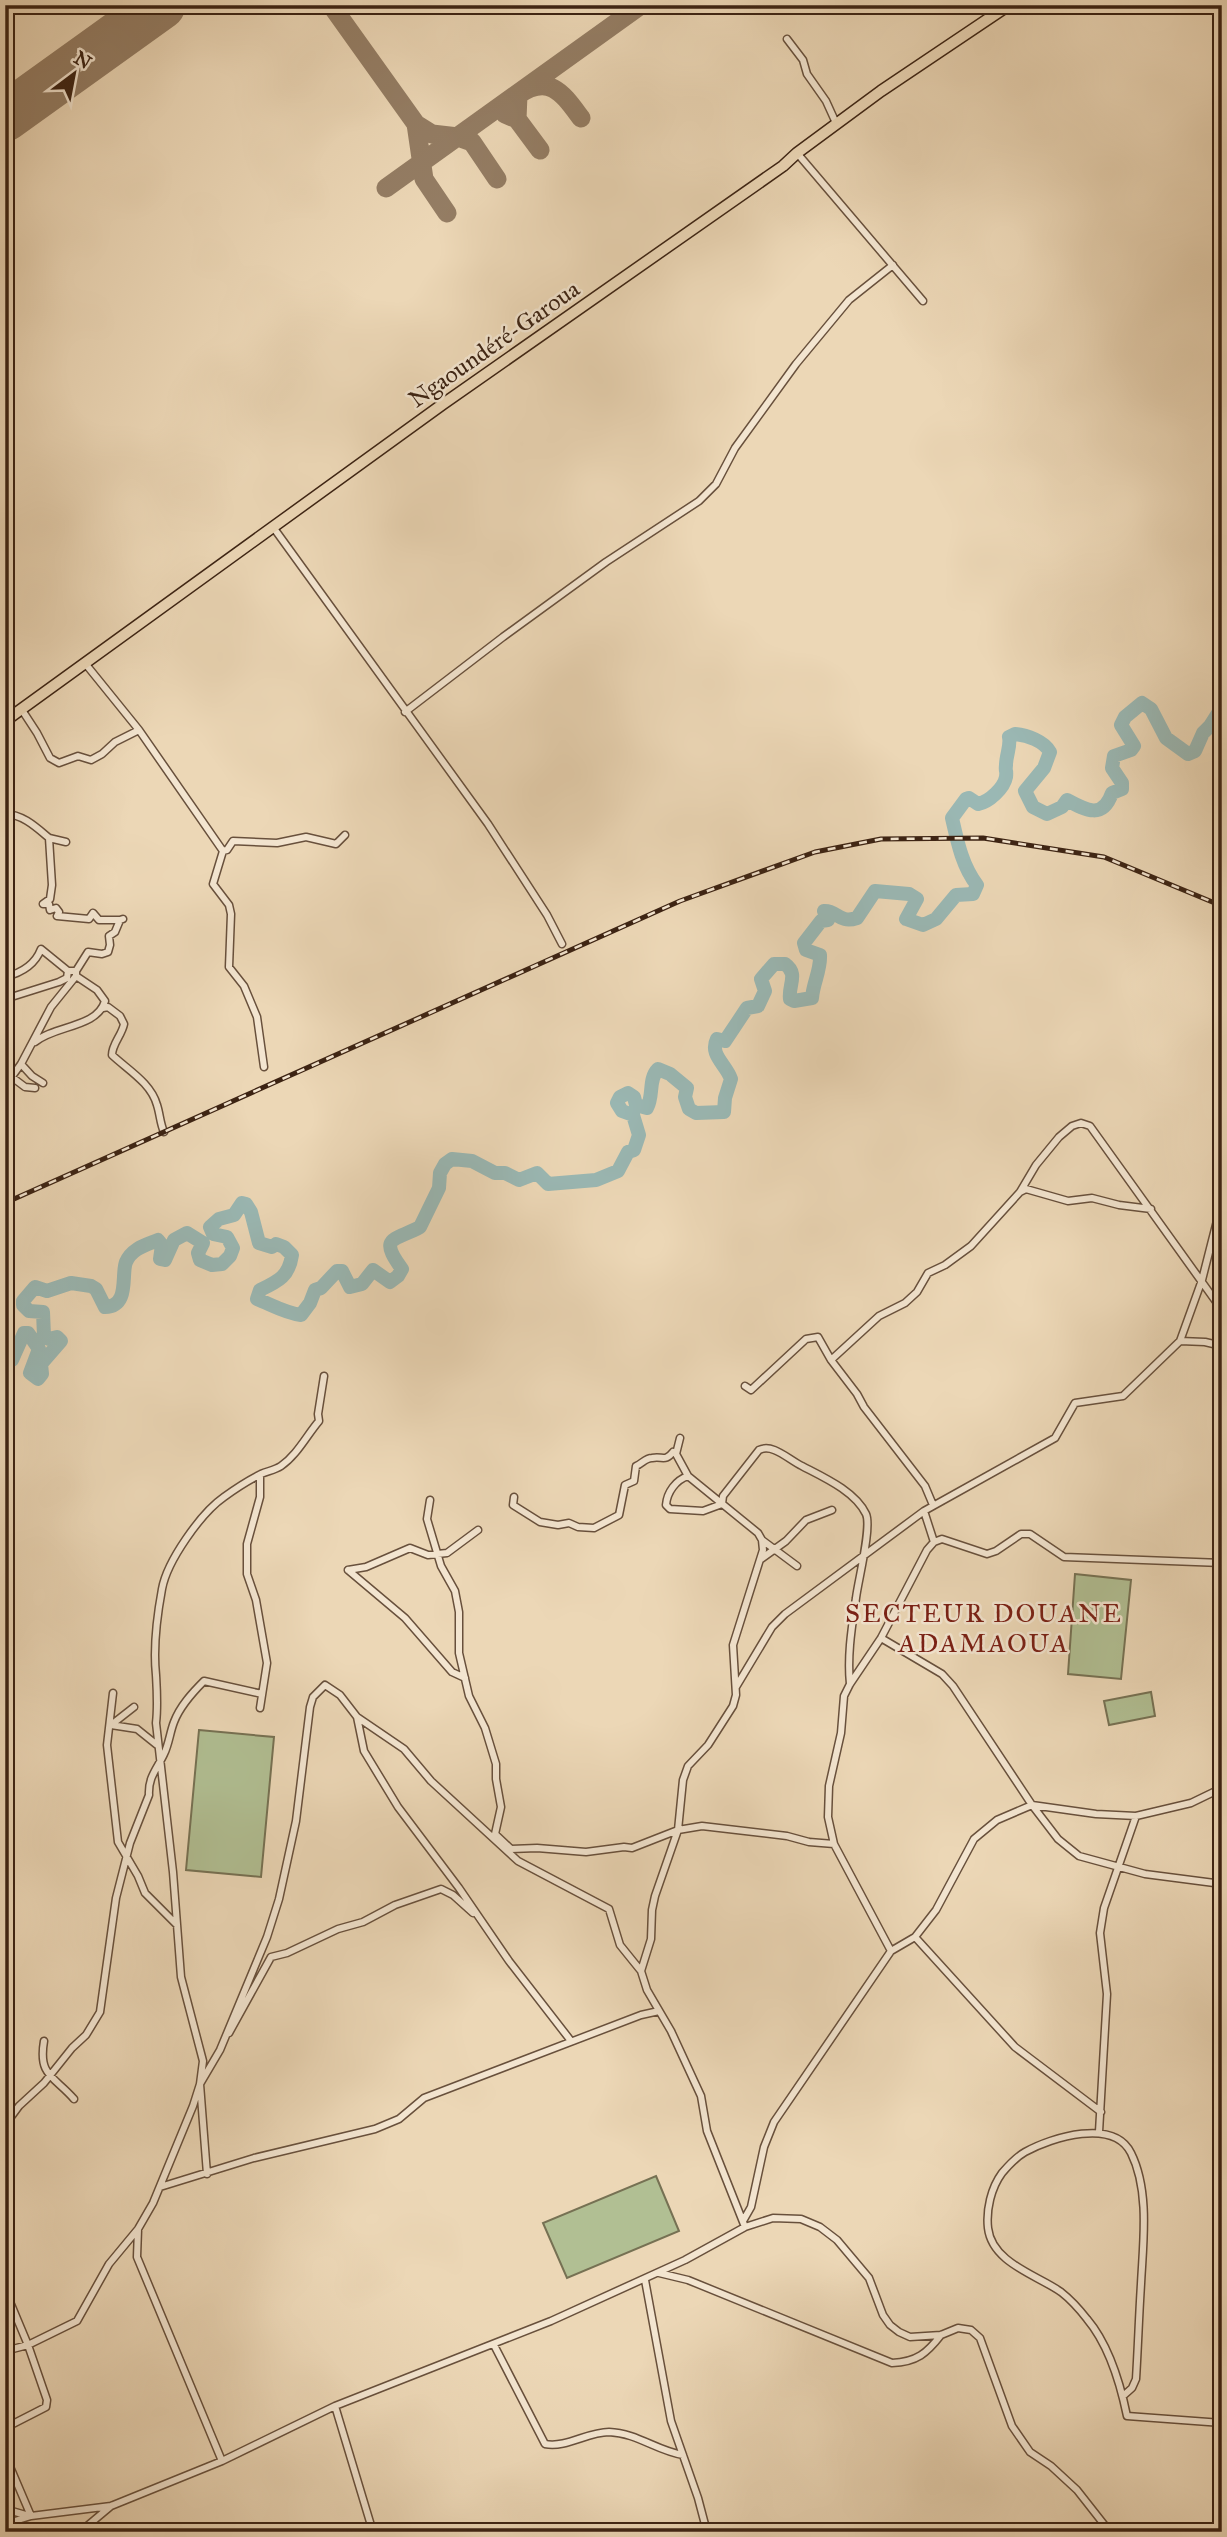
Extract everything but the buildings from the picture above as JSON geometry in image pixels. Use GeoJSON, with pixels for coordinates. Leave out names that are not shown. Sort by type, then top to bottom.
{"type":"FeatureCollection","features":[{"type":"Feature","properties":{"kind":"highway","name":"Ngaoundéré-Garoua"},"geometry":{"type":"LineString","coordinates":[[5,721],[273,527],[783,166],[836,123],[1009,5]]}},
{"type":"Feature","properties":{"kind":"street"},"geometry":{"type":"LineString","coordinates":[[787,39],[803,60],[807,74],[826,101],[836,123]]}},
{"type":"Feature","properties":{"kind":"street"},"geometry":{"type":"LineString","coordinates":[[797,153],[923,301]]}},
{"type":"Feature","properties":{"kind":"street"},"geometry":{"type":"LineString","coordinates":[[405,712],[606,562],[699,500],[716,484],[735,448],[849,300],[893,265]]}},
{"type":"Feature","properties":{"kind":"street"},"geometry":{"type":"LineString","coordinates":[[273,527],[488,824],[547,915],[562,944]]}},
{"type":"Feature","properties":{"kind":"street"},"geometry":{"type":"LineString","coordinates":[[84,662],[139,730],[223,851]]}},
{"type":"Feature","properties":{"kind":"street"},"geometry":{"type":"LineString","coordinates":[[22,710],[50,758],[59,763],[78,756],[91,760],[139,730]]}},
{"type":"Feature","properties":{"kind":"street"},"geometry":{"type":"LineString","coordinates":[[5,814],[13,814],[30,823],[48,838],[65,842]]}},
{"type":"Feature","properties":{"kind":"street"},"geometry":{"type":"LineString","coordinates":[[264,1067],[257,1017],[244,986],[229,967],[229,905],[213,884],[223,851],[227,850],[233,841],[277,843],[306,837],[336,844],[345,835]]}},
{"type":"Feature","properties":{"kind":"street"},"geometry":{"type":"LineString","coordinates":[[5,1086],[8,1074],[21,1063],[51,1007],[88,952],[102,954],[108,951],[108,936],[116,932],[121,919],[99,920],[93,913],[89,919],[57,916],[59,912],[56,908],[50,910],[50,904],[43,904],[50,900],[52,885],[48,838]]}},
{"type":"Feature","properties":{"kind":"street"},"geometry":{"type":"LineString","coordinates":[[5,977],[14,975],[33,963],[41,949],[68,971],[76,973],[105,1001],[97,1015],[85,1022],[73,1023],[48,1032],[33,1043]]}},
{"type":"Feature","properties":{"kind":"street"},"geometry":{"type":"LineString","coordinates":[[5,999],[59,982],[67,978],[68,971]]}},
{"type":"Feature","properties":{"kind":"street"},"geometry":{"type":"LineString","coordinates":[[103,1008],[114,1010],[124,1024],[123,1032],[112,1049],[113,1055],[145,1084],[151,1093],[158,1106],[158,1117],[164,1132]]}},
{"type":"Feature","properties":{"kind":"street"},"geometry":{"type":"LineString","coordinates":[[21,1063],[32,1076],[43,1083]]}},
{"type":"Feature","properties":{"kind":"street"},"geometry":{"type":"LineString","coordinates":[[8,1074],[25,1087],[36,1088]]}},
{"type":"Feature","properties":{"kind":"street"},"geometry":{"type":"LineString","coordinates":[[831,1360],[878,1316],[905,1303],[917,1292],[928,1273],[971,1246],[1020,1192],[1036,1165],[1059,1138],[1072,1126],[1081,1123],[1090,1126],[1222,1310]]}},
{"type":"Feature","properties":{"kind":"street"},"geometry":{"type":"LineString","coordinates":[[1020,1192],[1026,1189],[1068,1200],[1092,1198],[1151,1209]]}},
{"type":"Feature","properties":{"kind":"street"},"geometry":{"type":"LineString","coordinates":[[736,1687],[772,1627],[785,1614],[933,1505],[1055,1438],[1075,1403],[1123,1396],[1180,1341],[1202,1280],[1222,1201]]}},
{"type":"Feature","properties":{"kind":"street"},"geometry":{"type":"LineString","coordinates":[[745,1386],[751,1390],[806,1339],[818,1337],[831,1360],[858,1394],[864,1407],[925,1486],[933,1505]]}},
{"type":"Feature","properties":{"kind":"street"},"geometry":{"type":"LineString","coordinates":[[1180,1341],[1222,1346]]}},
{"type":"Feature","properties":{"kind":"street"},"geometry":{"type":"LineString","coordinates":[[207,2174],[200,2084],[202,2061],[185,1997],[158,1747],[156,1637],[165,1576],[176,1555],[221,1499],[260,1475],[283,1465],[319,1421],[324,1376]]}},
{"type":"Feature","properties":{"kind":"street"},"geometry":{"type":"LineString","coordinates":[[680,1438],[676,1454],[688,1476],[746,1522],[774,1550],[797,1566]]}},
{"type":"Feature","properties":{"kind":"street"},"geometry":{"type":"LineString","coordinates":[[722,1504],[723,1496],[759,1450],[772,1448],[834,1485],[860,1506],[867,1516],[849,1656],[850,1684]]}},
{"type":"Feature","properties":{"kind":"street"},"geometry":{"type":"LineString","coordinates":[[514,1497],[513,1505],[540,1522],[558,1525],[569,1523],[578,1527],[594,1528],[619,1516],[625,1485],[634,1481],[636,1466],[647,1459],[668,1459],[673,1452],[676,1454]]}},
{"type":"Feature","properties":{"kind":"street"},"geometry":{"type":"LineString","coordinates":[[260,1475],[260,1497],[247,1544],[247,1574],[262,1627],[267,1663],[260,1708]]}},
{"type":"Feature","properties":{"kind":"street"},"geometry":{"type":"LineString","coordinates":[[688,1476],[678,1480],[667,1499],[666,1505],[670,1509],[702,1511],[722,1504]]}},
{"type":"Feature","properties":{"kind":"street"},"geometry":{"type":"LineString","coordinates":[[430,1500],[427,1520],[441,1566],[456,1591],[460,1653],[465,1678],[496,1764],[501,1807],[495,1834],[511,1849],[537,1847],[586,1852],[632,1848],[678,1830],[702,1826],[834,1844]]}},
{"type":"Feature","properties":{"kind":"street"},"geometry":{"type":"LineString","coordinates":[[761,1559],[786,1541],[806,1520],[832,1510]]}},
{"type":"Feature","properties":{"kind":"street"},"geometry":{"type":"LineString","coordinates":[[924,1511],[934,1542]]}},
{"type":"Feature","properties":{"kind":"street"},"geometry":{"type":"LineString","coordinates":[[465,1678],[452,1672],[405,1618],[348,1570],[366,1567],[410,1548],[428,1555],[453,1550],[478,1530]]}},
{"type":"Feature","properties":{"kind":"street"},"geometry":{"type":"LineString","coordinates":[[891,1951],[834,1844],[828,1817],[828,1786],[841,1733],[845,1696],[850,1684],[881,1638],[927,1550],[934,1542],[942,1539],[987,1554],[1021,1534],[1030,1534],[1065,1557],[1222,1563]]}},
{"type":"Feature","properties":{"kind":"street"},"geometry":{"type":"LineString","coordinates":[[641,1971],[651,1939],[655,1896],[678,1830],[679,1799],[688,1766],[708,1745],[733,1706],[736,1687],[733,1645],[761,1559],[762,1540]]}},
{"type":"Feature","properties":{"kind":"street"},"geometry":{"type":"LineString","coordinates":[[881,1638],[942,1674],[953,1686],[1032,1805],[1058,1839],[1079,1856],[1144,1874],[1222,1884]]}},
{"type":"Feature","properties":{"kind":"street"},"geometry":{"type":"LineString","coordinates":[[5,2125],[19,2106],[86,2035],[100,2012],[104,1970],[110,1949],[112,1916],[126,1855],[149,1795],[148,1786],[152,1773],[165,1753],[174,1721],[185,1701],[204,1681],[262,1694]]}},
{"type":"Feature","properties":{"kind":"street"},"geometry":{"type":"LineString","coordinates":[[220,2050],[267,1937],[279,1899],[296,1821],[313,1697],[325,1685],[333,1688],[357,1717],[404,1749],[430,1781],[518,1861],[609,1909],[620,1945],[641,1971],[647,1990],[671,2031],[701,2096],[707,2131],[744,2224]]}},
{"type":"Feature","properties":{"kind":"street"},"geometry":{"type":"LineString","coordinates":[[113,1693],[107,1745],[118,1842],[145,1893],[177,1925]]}},
{"type":"Feature","properties":{"kind":"street"},"geometry":{"type":"LineString","coordinates":[[111,1725],[134,1707]]}},
{"type":"Feature","properties":{"kind":"street"},"geometry":{"type":"LineString","coordinates":[[357,1717],[364,1751],[398,1807],[483,1921],[509,1961],[571,2041]]}},
{"type":"Feature","properties":{"kind":"street"},"geometry":{"type":"LineString","coordinates":[[111,1725],[137,1730],[158,1747]]}},
{"type":"Feature","properties":{"kind":"street"},"geometry":{"type":"LineString","coordinates":[[744,2224],[751,2207],[764,2147],[774,2122],[891,1951],[915,1937],[936,1910],[974,1839],[997,1820],[1032,1805],[1097,1814],[1136,1816],[1191,1803],[1222,1788]]}},
{"type":"Feature","properties":{"kind":"street"},"geometry":{"type":"LineString","coordinates":[[1099,2132],[1107,1994],[1100,1933],[1104,1908],[1136,1816]]}},
{"type":"Feature","properties":{"kind":"street"},"geometry":{"type":"LineString","coordinates":[[5,2351],[28,2345],[77,2321],[109,2264],[138,2229],[160,2188],[200,2084],[271,1957],[287,1953],[338,1929],[363,1922],[395,1905],[442,1889],[483,1921]]}},
{"type":"Feature","properties":{"kind":"street"},"geometry":{"type":"LineString","coordinates":[[915,1937],[1015,2047],[1101,2112]]}},
{"type":"Feature","properties":{"kind":"street"},"geometry":{"type":"LineString","coordinates":[[160,2188],[254,2158],[375,2129],[399,2119],[424,2098],[641,2015],[659,2011]]}},
{"type":"Feature","properties":{"kind":"street"},"geometry":{"type":"LineString","coordinates":[[44,2041],[41,2062],[46,2072],[74,2099]]}},
{"type":"Feature","properties":{"kind":"street"},"geometry":{"type":"LineString","coordinates":[[1123,2396],[1132,2388],[1136,2379],[1144,2218],[1137,2172],[1130,2151],[1117,2138],[1099,2132],[1057,2138],[1023,2153],[1001,2174],[989,2201],[988,2231],[1001,2256],[1063,2293],[1087,2319],[1104,2343],[1123,2396],[1127,2416],[1222,2423]]}},
{"type":"Feature","properties":{"kind":"street"},"geometry":{"type":"LineString","coordinates":[[5,2524],[31,2516],[111,2506],[222,2461],[335,2406],[494,2345],[645,2280],[744,2224],[773,2218],[801,2219],[820,2227],[837,2240],[869,2277],[883,2315],[890,2325],[910,2337],[941,2335],[958,2328],[971,2330],[980,2338],[1012,2426],[1030,2452],[1051,2466],[1077,2490],[1110,2532]]}},
{"type":"Feature","properties":{"kind":"street"},"geometry":{"type":"LineString","coordinates":[[138,2229],[137,2258],[222,2461]]}},
{"type":"Feature","properties":{"kind":"street"},"geometry":{"type":"LineString","coordinates":[[659,2273],[688,2280],[892,2363],[906,2363],[924,2356],[941,2335]]}},
{"type":"Feature","properties":{"kind":"street"},"geometry":{"type":"LineString","coordinates":[[645,2280],[671,2421],[707,2532]]}},
{"type":"Feature","properties":{"kind":"street"},"geometry":{"type":"LineString","coordinates":[[5,2290],[47,2400],[46,2407],[5,2428]]}},
{"type":"Feature","properties":{"kind":"street"},"geometry":{"type":"LineString","coordinates":[[494,2345],[545,2444],[557,2446],[595,2433],[610,2432],[635,2437],[670,2453],[683,2455]]}},
{"type":"Feature","properties":{"kind":"street"},"geometry":{"type":"LineString","coordinates":[[335,2406],[373,2532]]}},
{"type":"Feature","properties":{"kind":"street"},"geometry":{"type":"LineString","coordinates":[[5,2455],[31,2516]]}},
{"type":"Feature","properties":{"kind":"street"},"geometry":{"type":"LineString","coordinates":[[80,2532],[111,2506]]}},
{"type":"Feature","properties":{"kind":"street"},"geometry":{"type":"LineString","coordinates":[[5,2509],[31,2516]]}},
{"type":"Feature","properties":{"kind":"green space"},"geometry":{"type":"Polygon","coordinates":[[[1075,1574],[1131,1580],[1121,1679],[1068,1674],[1075,1574]]]}},
{"type":"Feature","properties":{"kind":"green space"},"geometry":{"type":"Polygon","coordinates":[[[1151,1692],[1155,1716],[1109,1725],[1104,1701],[1151,1692]]]}},
{"type":"Feature","properties":{"kind":"green space"},"geometry":{"type":"Polygon","coordinates":[[[199,1730],[274,1737],[261,1877],[186,1870],[199,1730]]]}},
{"type":"Feature","properties":{"kind":"green space"},"geometry":{"type":"Polygon","coordinates":[[[656,2176],[679,2231],[567,2278],[543,2223],[656,2176]]]}},
{"type":"Feature","properties":{"kind":"waterway"},"geometry":{"type":"LineString","coordinates":[[5,1360],[12,1360],[24,1333],[28,1333],[39,1349],[30,1373],[38,1379],[42,1374],[41,1364],[61,1341],[57,1337],[49,1339],[44,1336],[43,1312],[29,1311],[23,1305],[23,1301],[35,1287],[47,1291],[71,1283],[91,1286],[96,1289],[105,1307],[113,1306],[121,1296],[126,1262],[132,1253],[158,1240],[162,1245],[160,1259],[165,1260],[174,1240],[187,1233],[203,1243],[198,1253],[200,1260],[212,1265],[222,1264],[233,1248],[227,1237],[213,1234],[210,1227],[219,1219],[234,1215],[242,1203],[246,1204],[251,1212],[259,1243],[272,1247],[276,1244],[292,1255],[286,1273],[278,1281],[260,1290],[257,1299],[301,1315],[315,1290],[321,1288],[337,1271],[342,1271],[350,1287],[362,1284],[373,1270],[390,1282],[398,1276],[402,1269],[390,1245],[392,1241],[420,1227],[439,1188],[440,1173],[452,1159],[472,1161],[495,1173],[505,1173],[519,1180],[537,1173],[548,1184],[596,1180],[618,1171],[628,1152],[634,1150],[639,1135],[633,1115],[622,1111],[617,1103],[620,1097],[628,1093],[634,1097],[636,1105],[647,1108],[653,1077],[658,1069],[670,1074],[687,1088],[685,1097],[689,1109],[696,1113],[724,1112],[731,1079],[715,1050],[717,1039],[725,1041],[747,1008],[758,1006],[765,991],[761,979],[774,964],[785,964],[791,972],[790,999],[794,1001],[812,998],[820,955],[806,950],[804,943],[821,921],[828,920],[824,911],[846,919],[857,918],[875,891],[909,894],[917,899],[906,919],[923,925],[936,919],[956,895],[973,894],[977,885],[964,861],[952,818],[966,799],[982,803],[1002,786],[1006,777],[1009,737],[1015,734],[1030,737],[1050,752],[1044,768],[1025,791],[1033,807],[1047,814],[1062,807],[1067,800],[1081,807],[1099,810],[1104,807],[1112,793],[1122,789],[1122,783],[1112,768],[1114,756],[1131,750],[1134,746],[1121,725],[1125,717],[1142,703],[1151,709],[1166,738],[1188,754],[1195,751],[1203,733],[1222,707]]}},
{"type":"Feature","properties":{"kind":"taxiway"},"geometry":{"type":"LineString","coordinates":[[331,5],[416,124],[424,179],[447,213]]}},
{"type":"Feature","properties":{"kind":"taxiway"},"geometry":{"type":"LineString","coordinates":[[386,188],[641,5]]}},
{"type":"Feature","properties":{"kind":"taxiway"},"geometry":{"type":"LineString","coordinates":[[517,119],[518,95],[539,86],[547,86],[562,94],[581,118]]}},
{"type":"Feature","properties":{"kind":"taxiway"},"geometry":{"type":"LineString","coordinates":[[505,114],[517,119],[540,150]]}},
{"type":"Feature","properties":{"kind":"taxiway"},"geometry":{"type":"LineString","coordinates":[[416,124],[432,134],[458,137],[472,142],[497,179]]}},
{"type":"Feature","properties":{"kind":"runway"},"geometry":{"type":"LineString","coordinates":[[5,117],[161,5]]}},
{"type":"Feature","properties":{"kind":"railway"},"geometry":{"type":"LineString","coordinates":[[5,1203],[680,901],[815,852],[881,839],[983,838],[1104,857],[1222,906]]}},
{"type":"Feature","properties":{"kind":"district","name":"SECTEUR DOUANE ADAMAOUA"},"geometry":{"type":"Point","coordinates":[984,1628]}}]}
